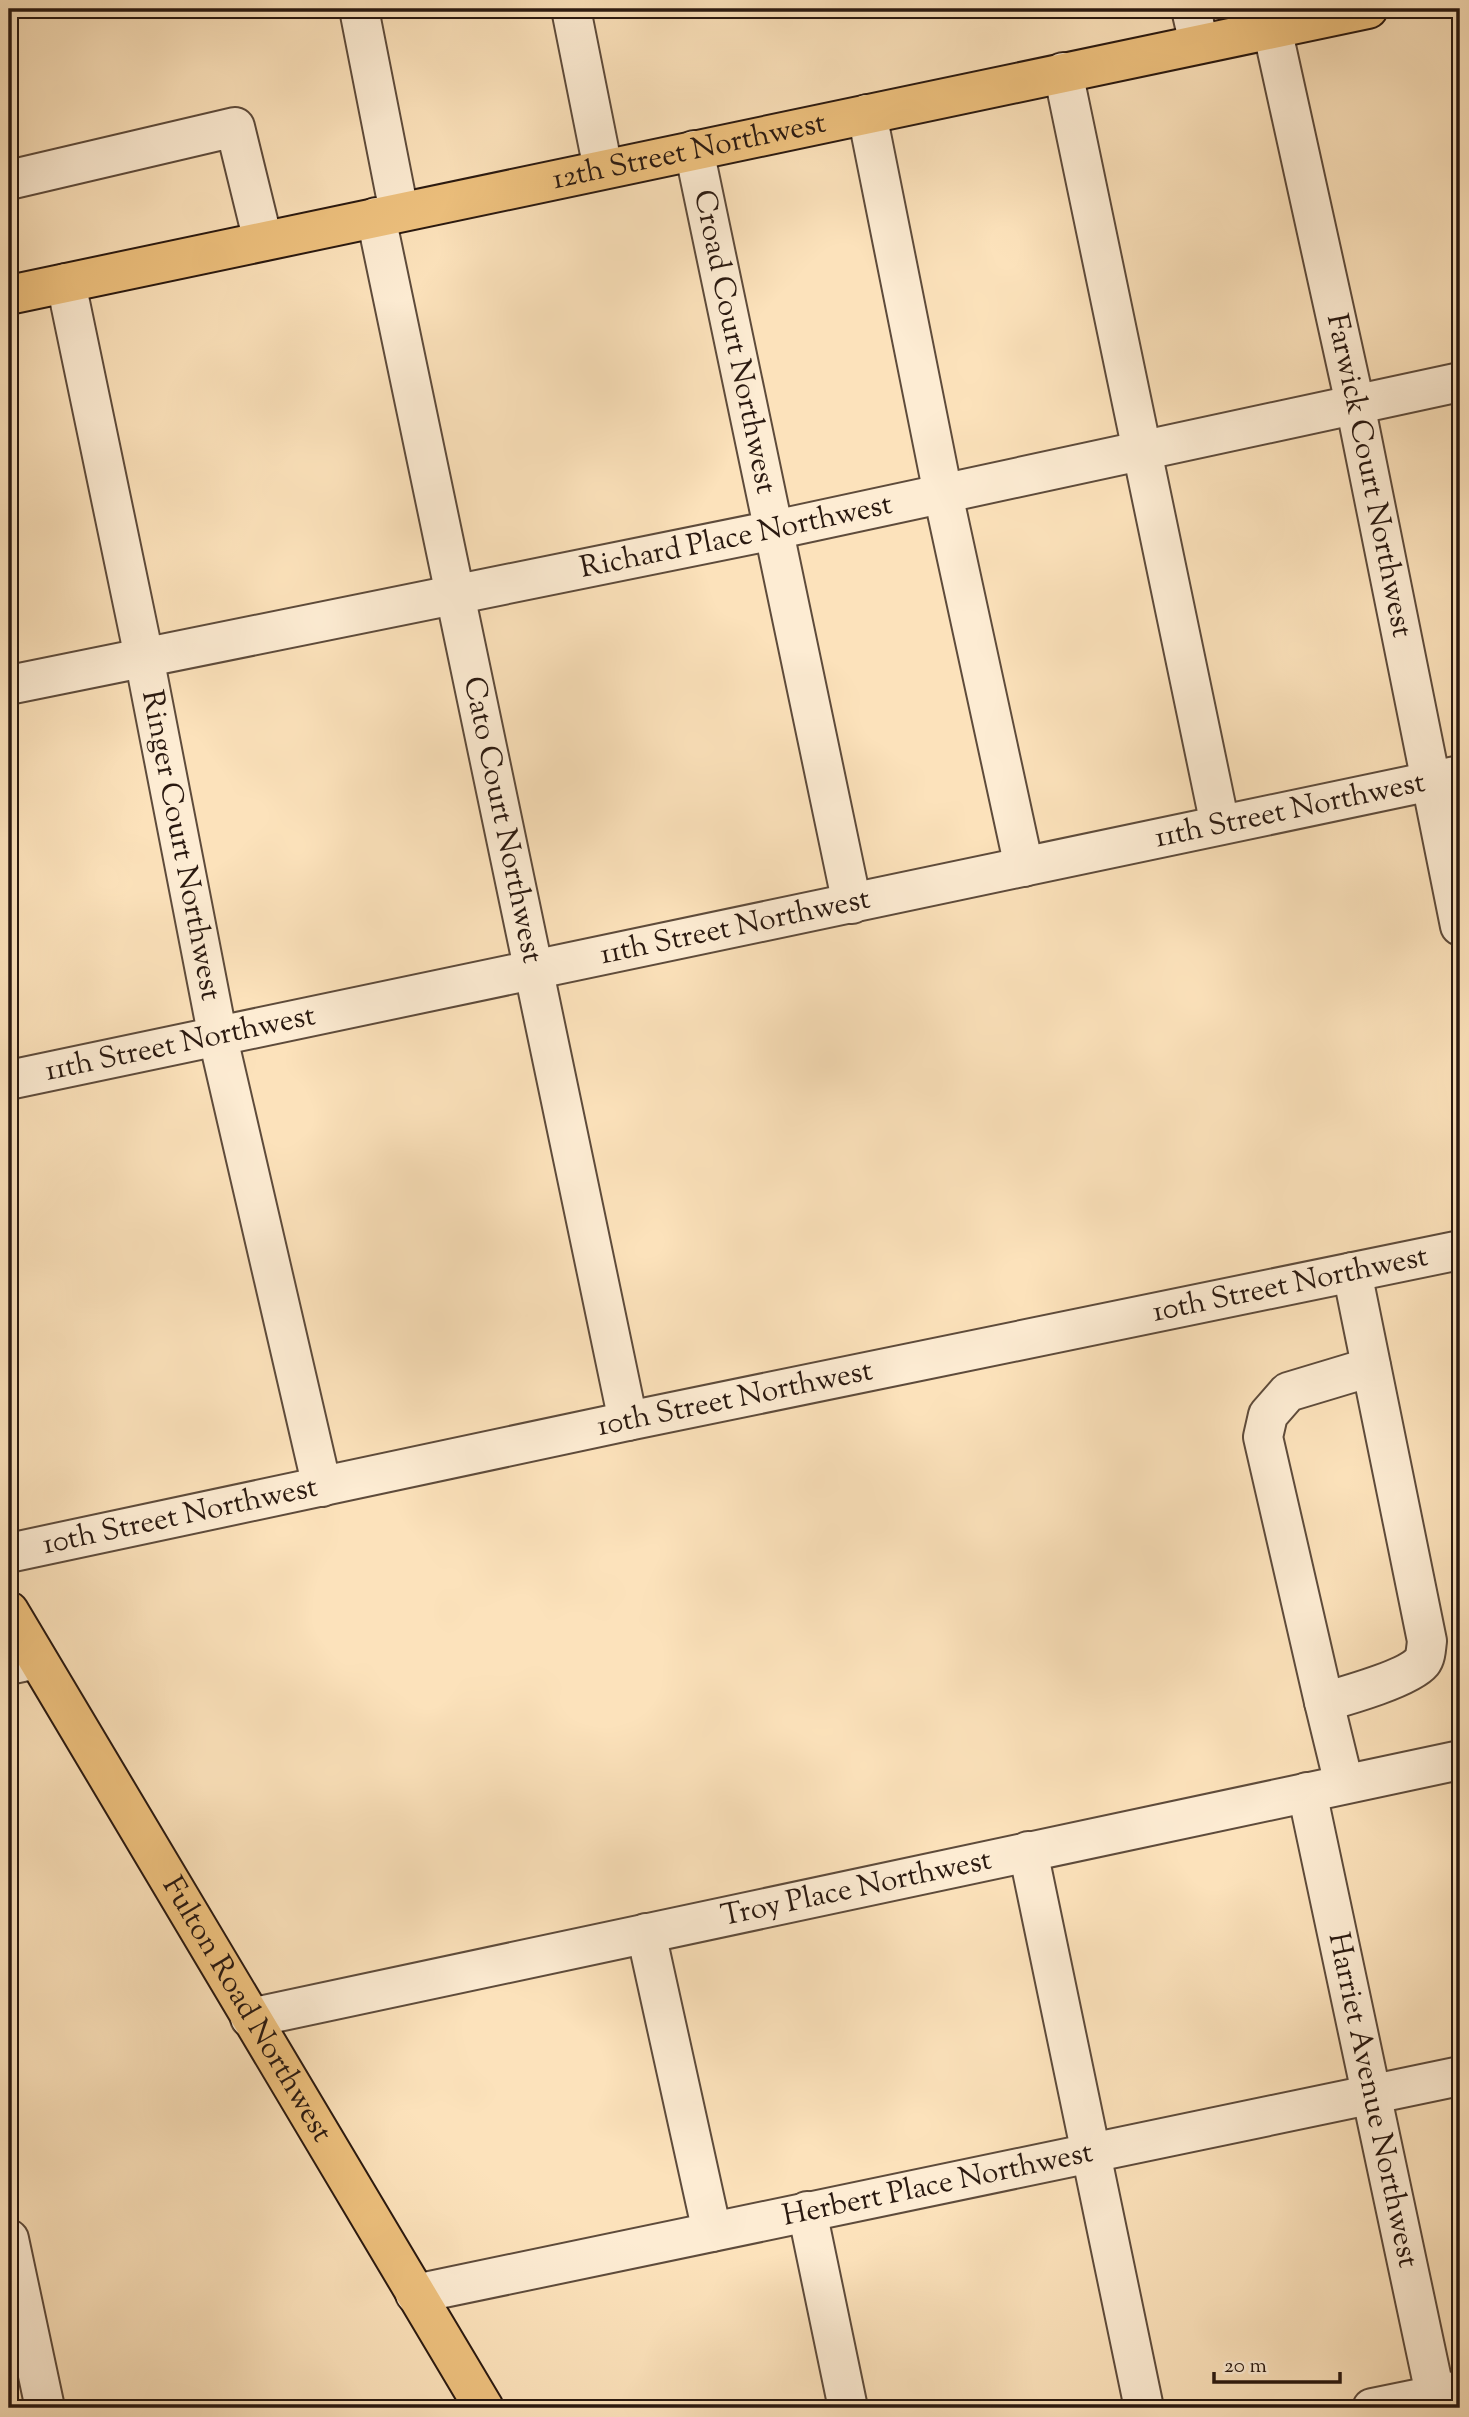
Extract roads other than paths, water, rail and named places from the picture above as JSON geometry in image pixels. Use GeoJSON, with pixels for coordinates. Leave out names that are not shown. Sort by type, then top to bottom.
{"type":"FeatureCollection","features":[{"type":"Feature","properties":{"kind":"main road","name":"12th Street Northwest"},"geometry":{"type":"LineString","coordinates":[[10,291],[66,283],[1063,72],[1195,26],[1272,29],[1368,9]]}},
{"type":"Feature","properties":{"kind":"main road","name":"Fulton Road Northwest"},"geometry":{"type":"LineString","coordinates":[[9,1611],[23,1662],[250,2018],[484,2408]]}},
{"type":"Feature","properties":{"kind":"street","name":"Cato Court Northwest"},"geometry":{"type":"LineString","coordinates":[[359,9],[388,215],[454,596],[536,971],[628,1422]]}},
{"type":"Feature","properties":{"kind":"street"},"geometry":{"type":"LineString","coordinates":[[571,9],[603,169]]}},
{"type":"Feature","properties":{"kind":"street","name":"Farwick Court Northwest"},"geometry":{"type":"LineString","coordinates":[[1272,29],[1355,404],[1445,778],[1460,926]]}},
{"type":"Feature","properties":{"kind":"street"},"geometry":{"type":"LineString","coordinates":[[1063,72],[1220,825]]}},
{"type":"Feature","properties":{"kind":"street"},"geometry":{"type":"LineString","coordinates":[[867,114],[943,494],[1024,867]]}},
{"type":"Feature","properties":{"kind":"street"},"geometry":{"type":"LineString","coordinates":[[9,180],[235,127],[262,241]]}},
{"type":"Feature","properties":{"kind":"street","name":"Croad Court Northwest"},"geometry":{"type":"LineString","coordinates":[[694,150],[852,904]]}},
{"type":"Feature","properties":{"kind":"street","name":"Ringer Court Northwest"},"geometry":{"type":"LineString","coordinates":[[66,283],[144,657],[218,1038],[322,1487]]}},
{"type":"Feature","properties":{"kind":"street","name":"Richard Place Northwest"},"geometry":{"type":"LineString","coordinates":[[9,685],[774,530],[1460,382]]}},
{"type":"Feature","properties":{"kind":"street","name":"11th Street Northwest"},"geometry":{"type":"LineString","coordinates":[[9,1080],[1445,778]]}},
{"type":"Feature","properties":{"kind":"street","name":"10th Street Northwest"},"geometry":{"type":"LineString","coordinates":[[9,1553],[1352,1272],[1458,1261]]}},
{"type":"Feature","properties":{"kind":"street"},"geometry":{"type":"LineString","coordinates":[[1324,1702],[1413,1671],[1424,1661],[1427,1641],[1352,1272]]}},
{"type":"Feature","properties":{"kind":"street"},"geometry":{"type":"LineString","coordinates":[[1344,1784],[1263,1437],[1268,1415],[1288,1392],[1371,1367]]}},
{"type":"Feature","properties":{"kind":"street","name":"Troy Place Northwest"},"geometry":{"type":"LineString","coordinates":[[250,2018],[1460,1760]]}},
{"type":"Feature","properties":{"kind":"street","name":"Harriet Avenue Northwest"},"geometry":{"type":"LineString","coordinates":[[1307,1792],[1371,2094],[1445,2398]]}},
{"type":"Feature","properties":{"kind":"street"},"geometry":{"type":"LineString","coordinates":[[1028,1851],[1144,2408]]}},
{"type":"Feature","properties":{"kind":"street"},"geometry":{"type":"LineString","coordinates":[[646,1933],[712,2232]]}},
{"type":"Feature","properties":{"kind":"street","name":"Herbert Place Northwest"},"geometry":{"type":"LineString","coordinates":[[415,2294],[1460,2076]]}},
{"type":"Feature","properties":{"kind":"street"},"geometry":{"type":"LineString","coordinates":[[807,2211],[848,2408]]}},
{"type":"Feature","properties":{"kind":"street"},"geometry":{"type":"LineString","coordinates":[[9,2239],[45,2408]]}},
{"type":"Feature","properties":{"kind":"street"},"geometry":{"type":"LineString","coordinates":[[1372,2408],[1445,2398]]}}]}
